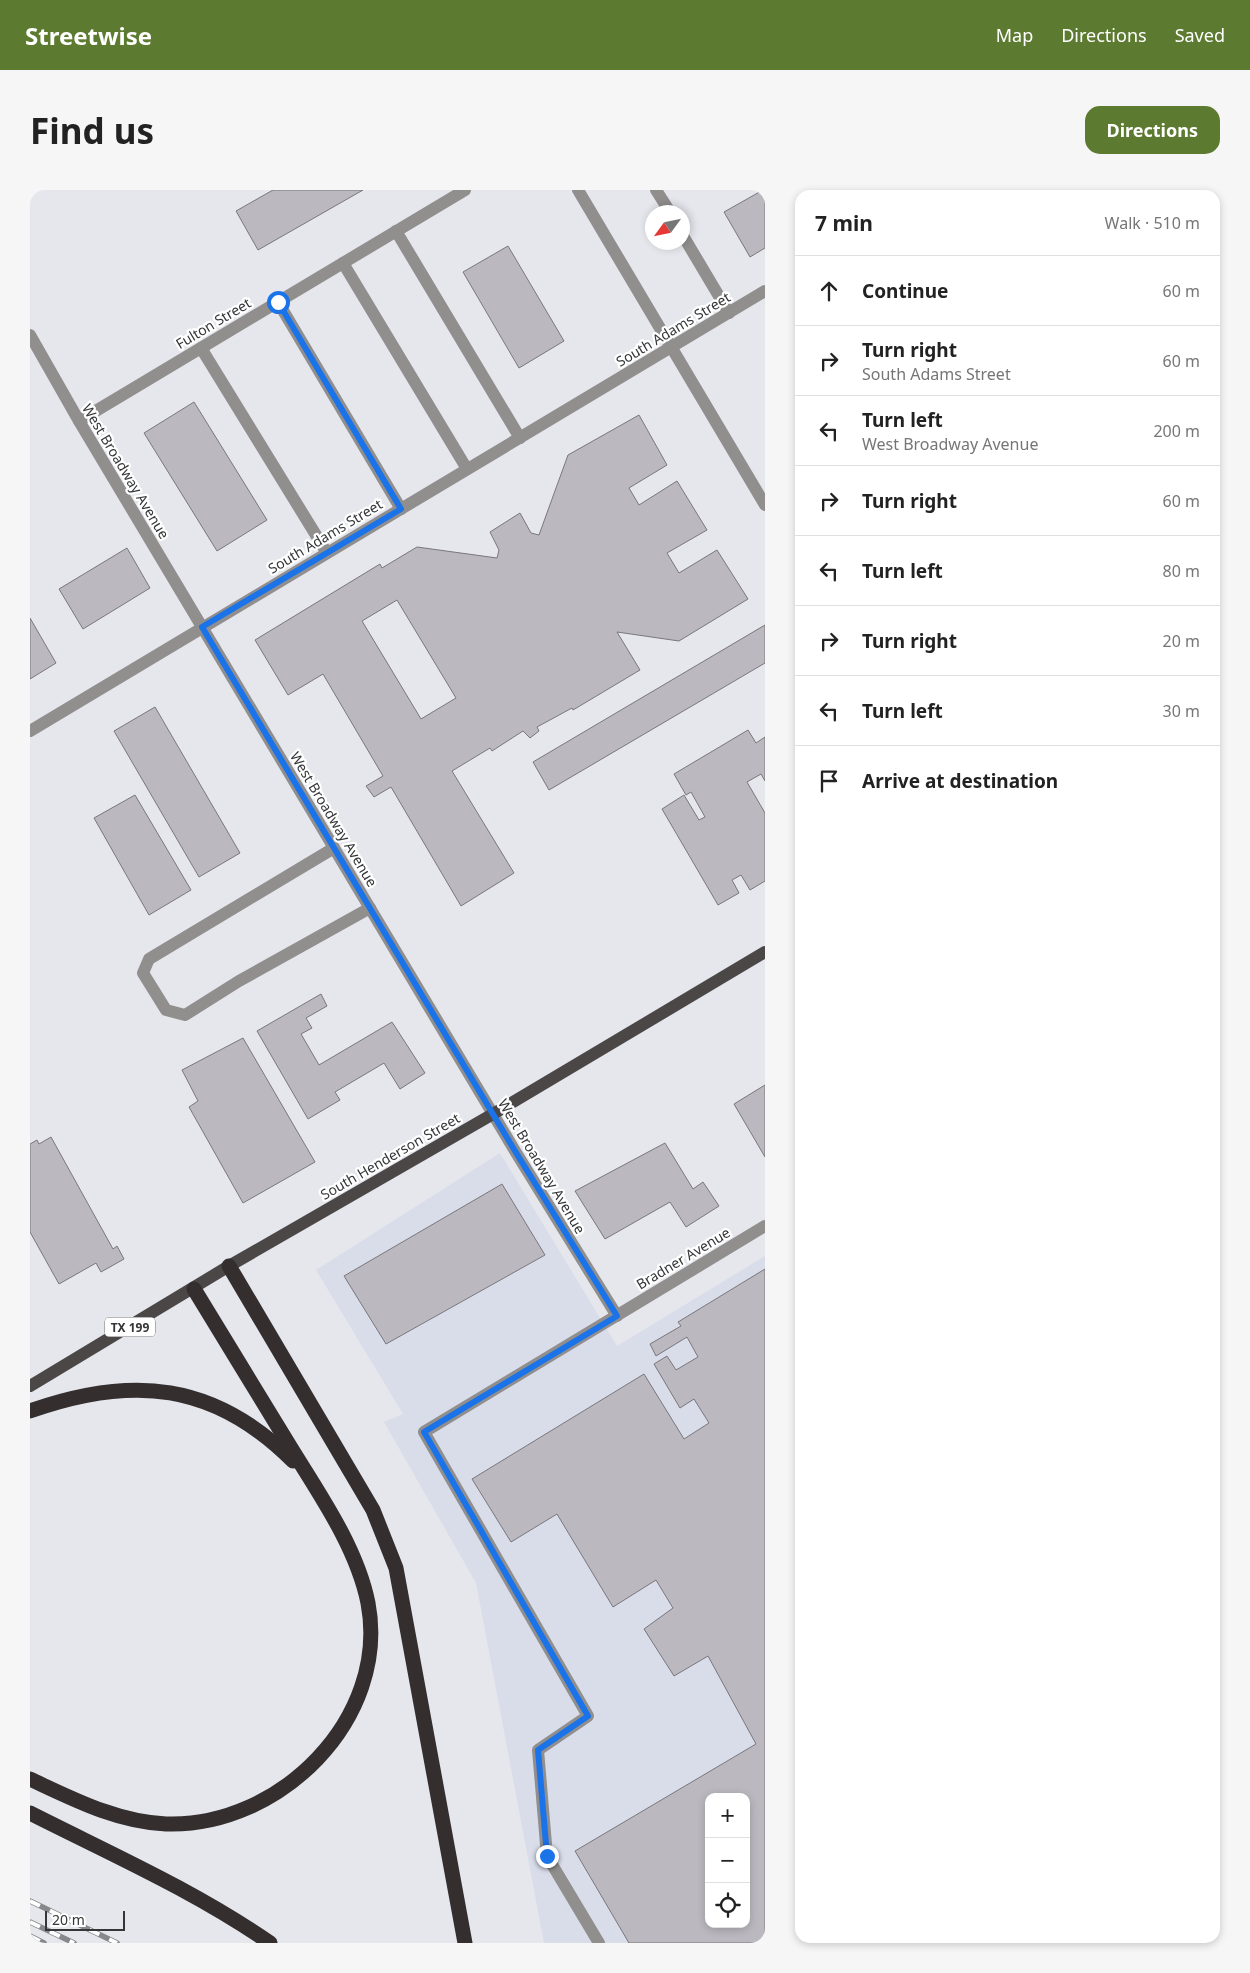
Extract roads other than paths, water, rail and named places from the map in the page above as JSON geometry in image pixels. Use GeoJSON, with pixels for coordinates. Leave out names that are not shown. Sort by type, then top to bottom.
{"type":"FeatureCollection","features":[{"type":"Feature","properties":{"kind":"highway"},"geometry":{"type":"LineString","coordinates":[[229,1266],[373,1510],[386,1538],[396,1568],[465,1943]]}},
{"type":"Feature","properties":{"kind":"highway"},"geometry":{"type":"LineString","coordinates":[[30,1779],[71,1798],[110,1813],[138,1821],[166,1824],[193,1823],[246,1810],[267,1799],[291,1782],[326,1749],[344,1725],[358,1698],[369,1657],[370,1631],[368,1605],[360,1575],[348,1546],[310,1480],[194,1288]]}},
{"type":"Feature","properties":{"kind":"highway"},"geometry":{"type":"LineString","coordinates":[[30,1411],[98,1393],[145,1390],[200,1399],[226,1410],[254,1427],[278,1447],[310,1480]]}},
{"type":"Feature","properties":{"kind":"highway"},"geometry":{"type":"LineString","coordinates":[[30,1813],[181,1889],[217,1909],[270,1943]]}},
{"type":"Feature","properties":{"kind":"main road","name":"South Henderson Street"},"geometry":{"type":"LineString","coordinates":[[30,1386],[229,1266],[493,1114],[765,952]]}},
{"type":"Feature","properties":{"kind":"street","name":"Fulton Street"},"geometry":{"type":"LineString","coordinates":[[79,421],[465,190]]}},
{"type":"Feature","properties":{"kind":"street"},"geometry":{"type":"LineString","coordinates":[[578,190],[765,505]]}},
{"type":"Feature","properties":{"kind":"street"},"geometry":{"type":"LineString","coordinates":[[656,190],[666,205]]}},
{"type":"Feature","properties":{"kind":"street"},"geometry":{"type":"LineString","coordinates":[[396,232],[520,438]]}},
{"type":"Feature","properties":{"kind":"street"},"geometry":{"type":"LineString","coordinates":[[690,247],[729,313]]}},
{"type":"Feature","properties":{"kind":"street"},"geometry":{"type":"LineString","coordinates":[[343,263],[467,469]]}},
{"type":"Feature","properties":{"kind":"street","name":"South Adams Street"},"geometry":{"type":"LineString","coordinates":[[30,731],[765,291]]}},
{"type":"Feature","properties":{"kind":"street"},"geometry":{"type":"LineString","coordinates":[[278,302],[401,509]]}},
{"type":"Feature","properties":{"kind":"street","name":"West Broadway Avenue"},"geometry":{"type":"LineString","coordinates":[[30,335],[79,421],[493,1114],[617,1316]]}},
{"type":"Feature","properties":{"kind":"street"},"geometry":{"type":"LineString","coordinates":[[201,348],[327,553]]}},
{"type":"Feature","properties":{"kind":"street"},"geometry":{"type":"LineString","coordinates":[[334,848],[149,959],[143,973],[166,1010],[184,1015],[239,981],[370,908]]}},
{"type":"Feature","properties":{"kind":"street","name":"Bradner Avenue"},"geometry":{"type":"LineString","coordinates":[[599,1943],[547,1856],[538,1750],[588,1716],[424,1432],[765,1226]]}},
{"type":"Feature","properties":{"kind":"railway"},"geometry":{"type":"LineString","coordinates":[[30,1901],[117,1943]]}},
{"type":"Feature","properties":{"kind":"railway"},"geometry":{"type":"LineString","coordinates":[[30,1922],[74,1943]]}},
{"type":"Feature","properties":{"kind":"railway"},"geometry":{"type":"LineString","coordinates":[[30,1936],[44,1943]]}}]}
